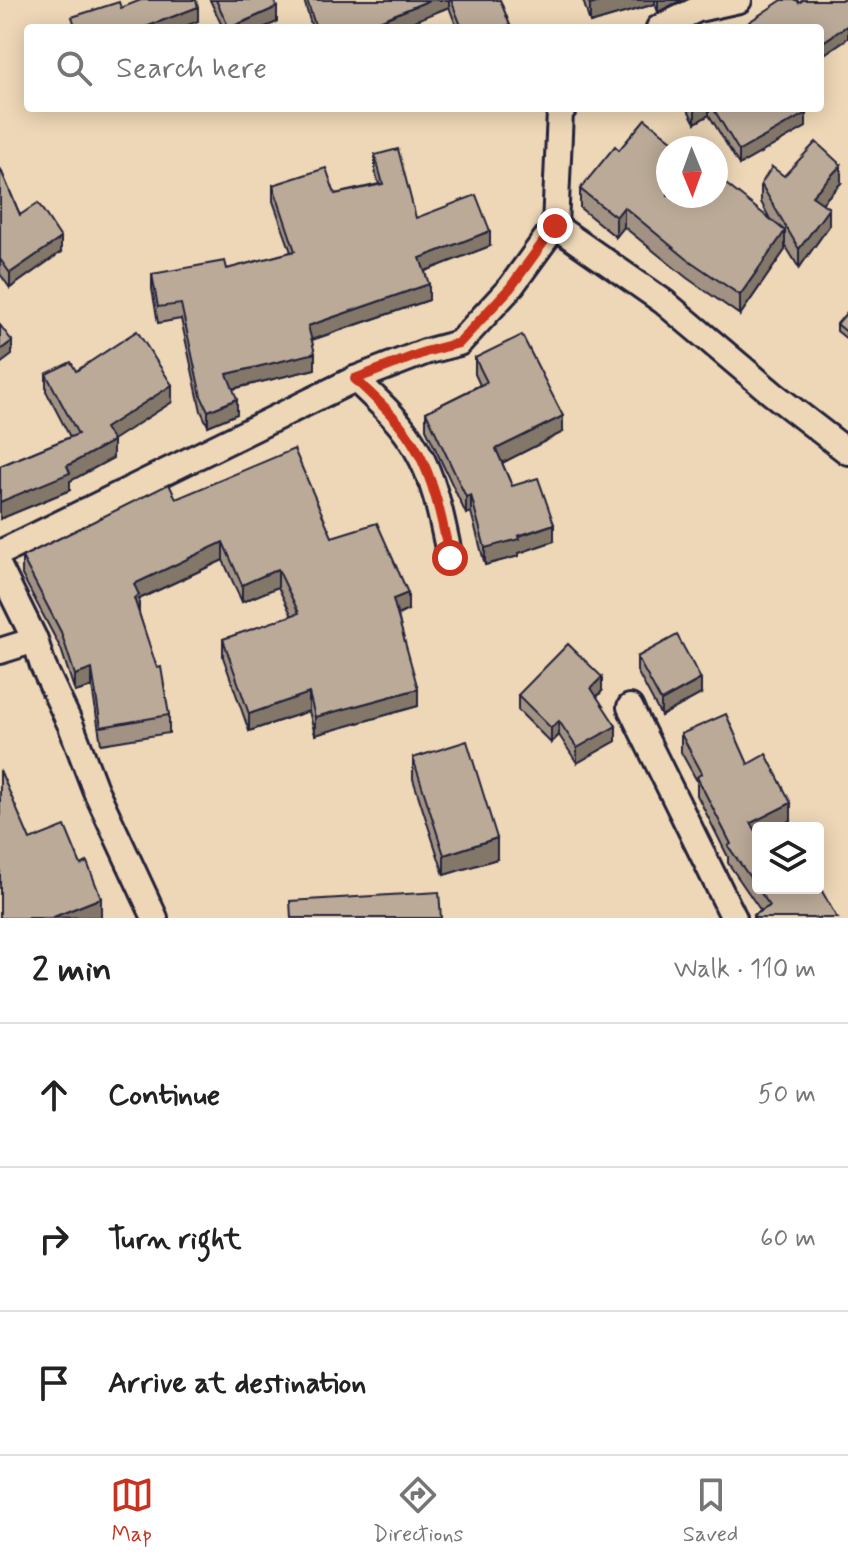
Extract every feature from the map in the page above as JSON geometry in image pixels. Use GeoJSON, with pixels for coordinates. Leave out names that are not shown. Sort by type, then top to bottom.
{"type":"FeatureCollection","features":[{"type":"Feature","properties":{"kind":"street"},"geometry":{"type":"LineString","coordinates":[[667,24],[698,9],[739,0]]}},
{"type":"Feature","properties":{"kind":"street"},"geometry":{"type":"LineString","coordinates":[[0,553],[355,379],[425,352],[459,343],[510,288],[555,226],[560,112]]}},
{"type":"Feature","properties":{"kind":"street"},"geometry":{"type":"LineString","coordinates":[[555,226],[664,302],[773,394],[848,452]]}},
{"type":"Feature","properties":{"kind":"street"},"geometry":{"type":"LineString","coordinates":[[355,379],[388,410],[417,449],[437,496],[450,558]]}},
{"type":"Feature","properties":{"kind":"street"},"geometry":{"type":"LineString","coordinates":[[0,569],[35,640],[95,789],[155,918]]}},
{"type":"Feature","properties":{"kind":"street"},"geometry":{"type":"LineString","coordinates":[[0,651],[35,640]]}},
{"type":"Feature","properties":{"kind":"street"},"geometry":{"type":"LineString","coordinates":[[630,707],[734,918]]}},
{"type":"Feature","properties":{"kind":"building"},"geometry":{"type":"Polygon","coordinates":[[[141,0],[196,0],[198,7],[153,24],[75,24],[72,17],[119,2],[121,8],[141,0]]]}},
{"type":"Feature","properties":{"kind":"building"},"geometry":{"type":"Polygon","coordinates":[[[216,0],[274,0],[277,7],[238,24],[227,24],[216,0]]]}},
{"type":"Feature","properties":{"kind":"building"},"geometry":{"type":"Polygon","coordinates":[[[307,0],[430,0],[372,24],[315,24],[307,0]]]}},
{"type":"Feature","properties":{"kind":"building"},"geometry":{"type":"Polygon","coordinates":[[[451,0],[500,0],[509,24],[460,24],[451,0]]]}},
{"type":"Feature","properties":{"kind":"building"},"geometry":{"type":"Polygon","coordinates":[[[588,0],[605,0],[590,5],[588,0]]]}},
{"type":"Feature","properties":{"kind":"building"},"geometry":{"type":"Polygon","coordinates":[[[782,0],[797,0],[799,3],[803,0],[848,0],[848,25],[824,41],[824,24],[749,22],[782,0]]]}},
{"type":"Feature","properties":{"kind":"building"},"geometry":{"type":"Polygon","coordinates":[[[715,112],[806,113],[739,151],[715,112]]]}},
{"type":"Feature","properties":{"kind":"building"},"geometry":{"type":"Polygon","coordinates":[[[645,119],[667,136],[656,136],[656,208],[728,208],[728,186],[785,231],[740,295],[687,259],[624,207],[616,217],[580,189],[615,146],[619,150],[645,119]]]}},
{"type":"Feature","properties":{"kind":"building"},"geometry":{"type":"Polygon","coordinates":[[[816,142],[841,165],[812,196],[829,208],[799,249],[761,184],[772,167],[784,176],[816,142]]]}},
{"type":"Feature","properties":{"kind":"building"},"geometry":{"type":"Polygon","coordinates":[[[398,149],[416,218],[476,195],[490,231],[420,258],[429,284],[308,326],[315,353],[227,374],[237,399],[208,411],[201,396],[181,304],[158,307],[152,274],[225,261],[227,269],[295,251],[273,185],[326,168],[335,194],[383,184],[375,155],[398,149]]]}},
{"type":"Feature","properties":{"kind":"building"},"geometry":{"type":"Polygon","coordinates":[[[0,168],[20,215],[38,203],[61,238],[10,273],[0,259],[0,168]]]}},
{"type":"Feature","properties":{"kind":"building"},"geometry":{"type":"Polygon","coordinates":[[[848,311],[848,333],[837,324],[848,311]]]}},
{"type":"Feature","properties":{"kind":"building"},"geometry":{"type":"Polygon","coordinates":[[[0,325],[12,341],[0,350],[0,325]]]}},
{"type":"Feature","properties":{"kind":"building"},"geometry":{"type":"Polygon","coordinates":[[[137,331],[172,385],[105,428],[113,441],[67,466],[70,473],[0,502],[0,466],[78,434],[46,374],[71,362],[76,371],[137,331]]]}},
{"type":"Feature","properties":{"kind":"building"},"geometry":{"type":"Polygon","coordinates":[[[522,335],[563,416],[496,449],[512,486],[538,478],[554,524],[518,536],[519,539],[485,548],[471,495],[466,497],[426,412],[487,382],[475,358],[522,335]]]}},
{"type":"Feature","properties":{"kind":"building"},"geometry":{"type":"Polygon","coordinates":[[[294,449],[332,537],[377,523],[408,593],[393,599],[418,689],[315,717],[309,693],[249,714],[223,639],[299,613],[278,569],[242,585],[223,542],[134,584],[139,595],[134,598],[157,668],[161,667],[169,715],[101,727],[92,669],[75,675],[61,632],[22,557],[169,484],[176,499],[294,449]]]}},
{"type":"Feature","properties":{"kind":"building"},"geometry":{"type":"Polygon","coordinates":[[[677,635],[701,679],[661,701],[637,657],[677,635]]]}},
{"type":"Feature","properties":{"kind":"building"},"geometry":{"type":"Polygon","coordinates":[[[568,644],[602,677],[591,688],[616,726],[577,748],[559,721],[551,728],[518,695],[568,644]]]}},
{"type":"Feature","properties":{"kind":"building"},"geometry":{"type":"Polygon","coordinates":[[[726,714],[748,764],[766,754],[791,803],[751,823],[752,880],[728,846],[731,844],[697,777],[702,773],[681,734],[726,714]]]}},
{"type":"Feature","properties":{"kind":"building"},"geometry":{"type":"Polygon","coordinates":[[[467,741],[497,838],[444,855],[413,758],[467,741]]]}},
{"type":"Feature","properties":{"kind":"building"},"geometry":{"type":"Polygon","coordinates":[[[0,770],[30,840],[65,826],[81,865],[87,862],[101,898],[51,918],[0,918],[0,770]]]}},
{"type":"Feature","properties":{"kind":"building"},"geometry":{"type":"Polygon","coordinates":[[[439,892],[441,918],[291,918],[290,901],[439,892]]]}},
{"type":"Feature","properties":{"kind":"building"},"geometry":{"type":"Polygon","coordinates":[[[762,894],[824,894],[837,918],[755,918],[753,915],[770,906],[762,894]]]}},
{"type":"Feature","properties":{"kind":"route"},"geometry":{"type":"LineString","coordinates":[[450,558],[437,496],[417,449],[388,410],[355,379],[425,352],[459,343],[510,288],[555,226]]}}]}
